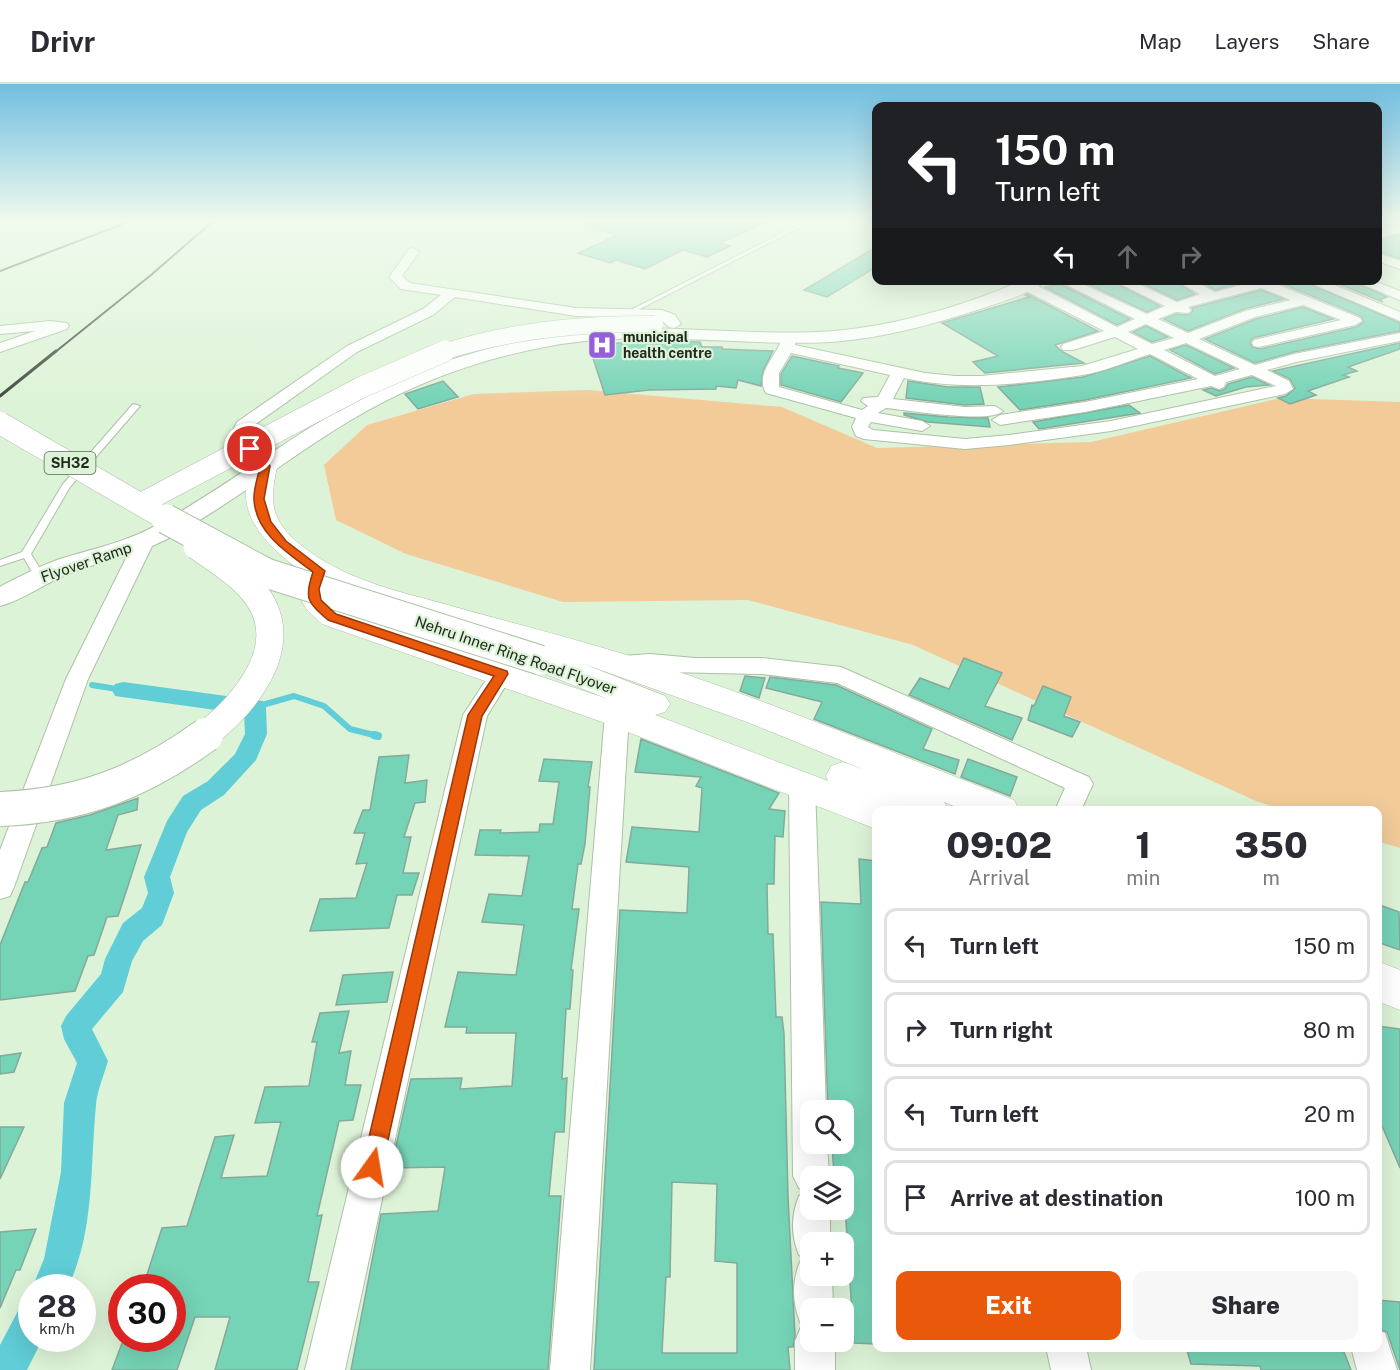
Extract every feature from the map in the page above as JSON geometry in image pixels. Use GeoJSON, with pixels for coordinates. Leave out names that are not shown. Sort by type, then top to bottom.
{"type":"FeatureCollection","features":[{"type":"Feature","properties":{"kind":"main road","name":"SH32"},"geometry":{"type":"LineString","coordinates":[[0,423],[143,506]]}},
{"type":"Feature","properties":{"kind":"main road"},"geometry":{"type":"LineString","coordinates":[[265,466],[259,499],[266,522],[282,543],[319,571],[353,588],[617,663],[758,713],[991,806]]}},
{"type":"Feature","properties":{"kind":"main road","name":"Nehru Inner Ring Road Flyover"},"geometry":{"type":"LineString","coordinates":[[143,506],[266,573],[540,660],[920,806]]}},
{"type":"Feature","properties":{"kind":"main road"},"geometry":{"type":"LineString","coordinates":[[319,571],[313,589],[315,602],[332,617],[617,714],[872,812]]}},
{"type":"Feature","properties":{"kind":"main road"},"geometry":{"type":"LineString","coordinates":[[1382,983],[1400,990]]}},
{"type":"Feature","properties":{"kind":"street"},"geometry":{"type":"LineString","coordinates":[[401,282],[406,286],[451,294],[576,312],[663,314],[670,318],[664,324]]}},
{"type":"Feature","properties":{"kind":"street"},"geometry":{"type":"LineString","coordinates":[[0,809],[34,808],[77,800],[152,770],[181,754],[229,716],[264,667],[271,642],[270,619],[254,591],[143,506],[338,399],[414,363],[461,346],[556,326],[604,322],[741,328],[826,327],[914,313],[992,285]]}},
{"type":"Feature","properties":{"kind":"street","name":"Flyover Ramp"},"geometry":{"type":"LineString","coordinates":[[0,598],[40,577],[144,542],[179,524],[265,466],[374,398],[420,377],[506,349],[599,333],[665,332],[788,342],[849,335],[907,326],[1027,285]]}},
{"type":"Feature","properties":{"kind":"street"},"geometry":{"type":"LineString","coordinates":[[1036,285],[1149,349],[1248,399]]}},
{"type":"Feature","properties":{"kind":"street"},"geometry":{"type":"LineString","coordinates":[[1074,285],[1146,319],[1188,338],[1253,368],[1286,387],[1248,399],[1111,426],[923,426],[865,416],[772,390],[770,381],[775,365],[788,342],[899,373],[964,381],[1084,370],[1188,338],[1250,314],[1303,301]]}},
{"type":"Feature","properties":{"kind":"street"},"geometry":{"type":"LineString","coordinates":[[1129,285],[1294,358]]}},
{"type":"Feature","properties":{"kind":"street"},"geometry":{"type":"LineString","coordinates":[[1162,285],[1194,299]]}},
{"type":"Feature","properties":{"kind":"street"},"geometry":{"type":"LineString","coordinates":[[1191,285],[1332,351]]}},
{"type":"Feature","properties":{"kind":"street"},"geometry":{"type":"LineString","coordinates":[[1068,347],[1117,331],[1194,299],[1214,296],[1248,285]]}},
{"type":"Feature","properties":{"kind":"street"},"geometry":{"type":"LineString","coordinates":[[1264,285],[1400,336]]}},
{"type":"Feature","properties":{"kind":"street"},"geometry":{"type":"LineString","coordinates":[[1321,285],[1400,318]]}},
{"type":"Feature","properties":{"kind":"street"},"geometry":{"type":"LineString","coordinates":[[1371,285],[1400,296]]}},
{"type":"Feature","properties":{"kind":"street"},"geometry":{"type":"LineString","coordinates":[[265,466],[254,456],[240,432],[243,425],[352,349],[428,312],[451,294]]}},
{"type":"Feature","properties":{"kind":"street"},"geometry":{"type":"LineString","coordinates":[[1381,323],[1400,318]]}},
{"type":"Feature","properties":{"kind":"street"},"geometry":{"type":"LineString","coordinates":[[1249,338],[1294,334],[1355,321]]}},
{"type":"Feature","properties":{"kind":"street"},"geometry":{"type":"LineString","coordinates":[[0,330],[62,326],[0,348]]}},
{"type":"Feature","properties":{"kind":"street"},"geometry":{"type":"LineString","coordinates":[[770,381],[883,402],[965,412],[1002,425],[1214,381],[1294,358],[1400,336]]}},
{"type":"Feature","properties":{"kind":"street"},"geometry":{"type":"LineString","coordinates":[[1084,370],[1125,400]]}},
{"type":"Feature","properties":{"kind":"street"},"geometry":{"type":"LineString","coordinates":[[865,416],[883,402],[899,373]]}},
{"type":"Feature","properties":{"kind":"street"},"geometry":{"type":"LineString","coordinates":[[964,381],[1002,425]]}},
{"type":"Feature","properties":{"kind":"street"},"geometry":{"type":"LineString","coordinates":[[0,887],[77,679],[144,542]]}},
{"type":"Feature","properties":{"kind":"street"},"geometry":{"type":"LineString","coordinates":[[617,663],[761,666],[841,675],[1080,784],[1070,806]]}},
{"type":"Feature","properties":{"kind":"street"},"geometry":{"type":"LineString","coordinates":[[325,1370],[475,715],[502,674]]}},
{"type":"Feature","properties":{"kind":"street"},"geometry":{"type":"LineString","coordinates":[[570,1370],[617,714]]}},
{"type":"Feature","properties":{"kind":"street"},"geometry":{"type":"LineString","coordinates":[[802,785],[809,1100]]}},
{"type":"Feature","properties":{"kind":"street"},"geometry":{"type":"LineString","coordinates":[[814,1352],[815,1370]]}},
{"type":"Feature","properties":{"kind":"street"},"geometry":{"type":"LineString","coordinates":[[1067,1352],[1071,1370]]}},
{"type":"Feature","properties":{"kind":"street"},"geometry":{"type":"LineString","coordinates":[[1372,1352],[1377,1370]]}},
{"type":"Feature","properties":{"kind":"lane"},"geometry":{"type":"LineString","coordinates":[[628,313],[689,282]]}},
{"type":"Feature","properties":{"kind":"lane"},"geometry":{"type":"LineString","coordinates":[[0,563],[26,554],[66,486],[136,406]]}},
{"type":"Feature","properties":{"kind":"lane"},"geometry":{"type":"LineString","coordinates":[[26,554],[40,577]]}},
{"type":"Feature","properties":{"kind":"shaded area"},"geometry":{"type":"Polygon","coordinates":[[[588,390],[782,407],[877,448],[1091,442],[1281,398],[1400,402],[1400,848],[1382,843],[1382,806],[1271,806],[1256,801],[913,645],[748,600],[563,602],[406,554],[336,520],[324,465],[367,425],[474,394],[588,390]]]}},
{"type":"Feature","properties":{"kind":"building"},"geometry":{"type":"Polygon","coordinates":[[[817,282],[851,282],[827,297],[804,290],[817,282]]]}},
{"type":"Feature","properties":{"kind":"building"},"geometry":{"type":"Polygon","coordinates":[[[1062,285],[1130,319],[1117,325],[1045,287],[1062,285]]]}},
{"type":"Feature","properties":{"kind":"building"},"geometry":{"type":"Polygon","coordinates":[[[1090,285],[1120,285],[1160,306],[1147,312],[1090,285]]]}},
{"type":"Feature","properties":{"kind":"building"},"geometry":{"type":"Polygon","coordinates":[[[1146,285],[1181,285],[1195,294],[1177,300],[1146,285]]]}},
{"type":"Feature","properties":{"kind":"building"},"geometry":{"type":"Polygon","coordinates":[[[1206,285],[1234,285],[1215,290],[1206,285]]]}},
{"type":"Feature","properties":{"kind":"building"},"geometry":{"type":"Polygon","coordinates":[[[1285,285],[1313,285],[1400,323],[1400,331],[1294,352],[1255,363],[1205,339],[1256,319],[1303,307],[1333,319],[1253,338],[1250,342],[1252,347],[1260,349],[1356,327],[1364,322],[1361,316],[1285,285]]]}},
{"type":"Feature","properties":{"kind":"building"},"geometry":{"type":"Polygon","coordinates":[[[1341,285],[1361,285],[1387,297],[1379,300],[1383,302],[1341,285]]]}},
{"type":"Feature","properties":{"kind":"building"},"geometry":{"type":"Polygon","coordinates":[[[1261,290],[1284,299],[1244,309],[1188,331],[1164,319],[1176,314],[1189,315],[1193,311],[1192,308],[1261,290]]]}},
{"type":"Feature","properties":{"kind":"building"},"geometry":{"type":"Polygon","coordinates":[[[1025,295],[1098,331],[1055,345],[1061,351],[1084,363],[985,373],[973,362],[998,356],[942,323],[1029,297],[1025,295]]]}},
{"type":"Feature","properties":{"kind":"building"},"geometry":{"type":"Polygon","coordinates":[[[1146,326],[1168,337],[1152,342],[1133,332],[1146,326]]]}},
{"type":"Feature","properties":{"kind":"building"},"geometry":{"type":"Polygon","coordinates":[[[700,342],[702,347],[722,347],[722,349],[773,351],[763,371],[761,386],[738,380],[736,388],[716,386],[716,389],[649,390],[605,395],[591,352],[600,351],[595,344],[700,342]]]}},
{"type":"Feature","properties":{"kind":"building"},"geometry":{"type":"Polygon","coordinates":[[[1400,343],[1400,349],[1348,367],[1357,371],[1343,375],[1349,377],[1308,391],[1316,395],[1290,404],[1278,398],[1286,396],[1295,388],[1290,379],[1273,371],[1400,343]]]}},
{"type":"Feature","properties":{"kind":"building"},"geometry":{"type":"Polygon","coordinates":[[[1186,345],[1234,368],[1215,374],[1170,350],[1186,345]]]}},
{"type":"Feature","properties":{"kind":"building"},"geometry":{"type":"Polygon","coordinates":[[[792,356],[863,373],[841,402],[781,385],[781,374],[792,356]]]}},
{"type":"Feature","properties":{"kind":"building"},"geometry":{"type":"Polygon","coordinates":[[[1150,356],[1191,378],[1085,400],[1020,410],[998,387],[1083,377],[1150,356]]]}},
{"type":"Feature","properties":{"kind":"building"},"geometry":{"type":"Polygon","coordinates":[[[1252,377],[1269,385],[1246,387],[1216,396],[1203,390],[1211,388],[1220,391],[1228,384],[1252,377]]]}},
{"type":"Feature","properties":{"kind":"building"},"geometry":{"type":"Polygon","coordinates":[[[443,381],[458,397],[418,409],[405,394],[443,381]]]}},
{"type":"Feature","properties":{"kind":"building"},"geometry":{"type":"Polygon","coordinates":[[[908,381],[948,387],[980,387],[984,404],[965,405],[906,398],[908,381]]]}},
{"type":"Feature","properties":{"kind":"building"},"geometry":{"type":"Polygon","coordinates":[[[1129,405],[1140,413],[1039,429],[1033,422],[1129,405]]]}},
{"type":"Feature","properties":{"kind":"building"},"geometry":{"type":"Polygon","coordinates":[[[904,413],[988,418],[990,427],[928,422],[904,415],[904,413]]]}},
{"type":"Feature","properties":{"kind":"building"},"geometry":{"type":"Polygon","coordinates":[[[964,658],[1002,673],[985,706],[1022,718],[1012,740],[909,695],[920,678],[949,689],[964,658]]]}},
{"type":"Feature","properties":{"kind":"building"},"geometry":{"type":"Polygon","coordinates":[[[745,676],[765,678],[759,698],[740,691],[745,676]]]}},
{"type":"Feature","properties":{"kind":"building"},"geometry":{"type":"Polygon","coordinates":[[[770,677],[836,685],[932,729],[923,749],[959,760],[955,774],[814,719],[822,702],[766,688],[770,677]]]}},
{"type":"Feature","properties":{"kind":"building"},"geometry":{"type":"Polygon","coordinates":[[[1043,686],[1071,697],[1064,716],[1080,722],[1072,737],[1028,720],[1032,705],[1034,706],[1043,686]]]}},
{"type":"Feature","properties":{"kind":"building"},"geometry":{"type":"Polygon","coordinates":[[[641,739],[779,793],[769,809],[785,811],[783,837],[775,836],[774,884],[767,884],[768,934],[773,934],[776,1017],[782,1017],[784,1034],[788,1196],[795,1336],[793,1347],[788,1347],[790,1370],[594,1370],[620,910],[687,913],[689,867],[626,862],[632,827],[699,832],[702,788],[696,786],[701,777],[635,772],[641,739]],[[672,1182],[670,1277],[666,1277],[662,1353],[737,1353],[737,1263],[715,1261],[717,1184],[672,1182]]]}},
{"type":"Feature","properties":{"kind":"building"},"geometry":{"type":"Polygon","coordinates":[[[409,755],[405,783],[427,780],[425,802],[415,803],[404,837],[411,837],[403,873],[419,873],[412,895],[397,895],[389,928],[310,931],[320,899],[356,898],[367,863],[356,864],[365,833],[354,833],[363,810],[370,810],[379,757],[409,755]]]}},
{"type":"Feature","properties":{"kind":"building"},"geometry":{"type":"Polygon","coordinates":[[[544,759],[592,762],[588,787],[590,787],[585,844],[581,864],[578,864],[572,909],[579,909],[571,970],[573,970],[570,1009],[566,1009],[562,1079],[567,1078],[564,1132],[555,1132],[549,1196],[561,1196],[548,1370],[351,1370],[381,1214],[438,1211],[445,1167],[391,1168],[411,1079],[462,1078],[460,1089],[512,1086],[516,1033],[466,1033],[467,1027],[445,1027],[458,972],[516,975],[524,925],[482,922],[489,894],[522,896],[529,856],[475,855],[480,830],[501,830],[500,833],[539,832],[540,824],[553,824],[559,782],[539,781],[544,759]]]}},
{"type":"Feature","properties":{"kind":"building"},"geometry":{"type":"Polygon","coordinates":[[[968,759],[1017,777],[1010,796],[961,777],[968,759]]]}},
{"type":"Feature","properties":{"kind":"building"},"geometry":{"type":"Polygon","coordinates":[[[138,798],[137,810],[118,815],[106,850],[141,845],[127,889],[118,916],[107,917],[94,955],[88,956],[75,991],[0,1000],[0,945],[25,882],[28,882],[42,848],[47,847],[56,823],[90,815],[138,798]]]}},
{"type":"Feature","properties":{"kind":"building"},"geometry":{"type":"Polygon","coordinates":[[[859,859],[872,861],[872,1344],[854,1343],[854,1298],[851,1298],[850,1286],[854,1286],[854,1232],[847,1232],[846,1220],[854,1220],[854,1166],[833,1166],[833,1154],[854,1154],[854,1100],[828,1100],[821,902],[861,904],[859,859]]]}},
{"type":"Feature","properties":{"kind":"building"},"geometry":{"type":"Polygon","coordinates":[[[1382,906],[1399,912],[1400,950],[1382,944],[1382,906]]]}},
{"type":"Feature","properties":{"kind":"building"},"geometry":{"type":"Polygon","coordinates":[[[393,972],[387,1002],[336,1005],[343,975],[393,972]]]}},
{"type":"Feature","properties":{"kind":"building"},"geometry":{"type":"Polygon","coordinates":[[[349,1011],[339,1053],[351,1051],[345,1085],[361,1085],[353,1120],[339,1121],[317,1216],[322,1215],[308,1282],[319,1282],[297,1370],[215,1370],[230,1317],[195,1317],[186,1344],[186,1274],[147,1274],[162,1228],[187,1226],[215,1137],[234,1135],[221,1178],[267,1176],[281,1122],[255,1123],[265,1087],[309,1086],[317,1042],[312,1042],[320,1013],[349,1011]]]}},
{"type":"Feature","properties":{"kind":"building"},"geometry":{"type":"Polygon","coordinates":[[[1382,1027],[1400,1029],[1400,1168],[1382,1126],[1382,1027]]]}},
{"type":"Feature","properties":{"kind":"building"},"geometry":{"type":"Polygon","coordinates":[[[21,1053],[14,1072],[0,1074],[0,1056],[21,1053]]]}},
{"type":"Feature","properties":{"kind":"building"},"geometry":{"type":"Polygon","coordinates":[[[0,1127],[24,1127],[0,1179],[0,1127]]]}},
{"type":"Feature","properties":{"kind":"building"},"geometry":{"type":"Polygon","coordinates":[[[36,1229],[20,1270],[16,1270],[0,1308],[0,1232],[36,1229]]]}},
{"type":"Feature","properties":{"kind":"building"},"geometry":{"type":"Polygon","coordinates":[[[1382,1300],[1400,1302],[1400,1370],[1387,1332],[1382,1330],[1382,1300]]]}},
{"type":"Feature","properties":{"kind":"building"},"geometry":{"type":"Polygon","coordinates":[[[119,1352],[183,1352],[177,1370],[112,1370],[119,1352]]]}},
{"type":"Feature","properties":{"kind":"building"},"geometry":{"type":"Polygon","coordinates":[[[1187,1352],[1344,1352],[1351,1370],[1261,1370],[1260,1366],[1191,1364],[1187,1352]]]}},
{"type":"Feature","properties":{"kind":"waterway"},"geometry":{"type":"LineString","coordinates":[[92,685],[123,690]]}},
{"type":"Feature","properties":{"kind":"waterway"},"geometry":{"type":"LineString","coordinates":[[56,1274],[61,1263],[77,1172],[80,1103],[93,1061],[79,1039],[76,1026],[113,982],[119,959],[133,932],[152,916],[161,893],[157,877],[176,828],[192,803],[216,788],[244,760],[256,734],[255,707],[123,690]]}},
{"type":"Feature","properties":{"kind":"waterway"},"geometry":{"type":"LineString","coordinates":[[255,707],[294,696],[324,706],[350,729],[378,736]]}},
{"type":"Feature","properties":{"kind":"waterway"},"geometry":{"type":"LineString","coordinates":[[7,1370],[18,1349]]}},
{"type":"Feature","properties":{"kind":"railway"},"geometry":{"type":"LineString","coordinates":[[54,353],[142,282]]}},
{"type":"Feature","properties":{"kind":"railway"},"geometry":{"type":"LineString","coordinates":[[0,396],[56,351]]}},
{"type":"Feature","properties":{"kind":"place","name":"municipal health centre"},"geometry":{"type":"Point","coordinates":[602,345]}},
{"type":"Feature","properties":{"kind":"route"},"geometry":{"type":"LineString","coordinates":[[250,449],[265,466],[259,499],[266,522],[282,543],[319,571],[313,589],[315,602],[332,617],[502,674],[475,715],[372,1167]]}}]}
